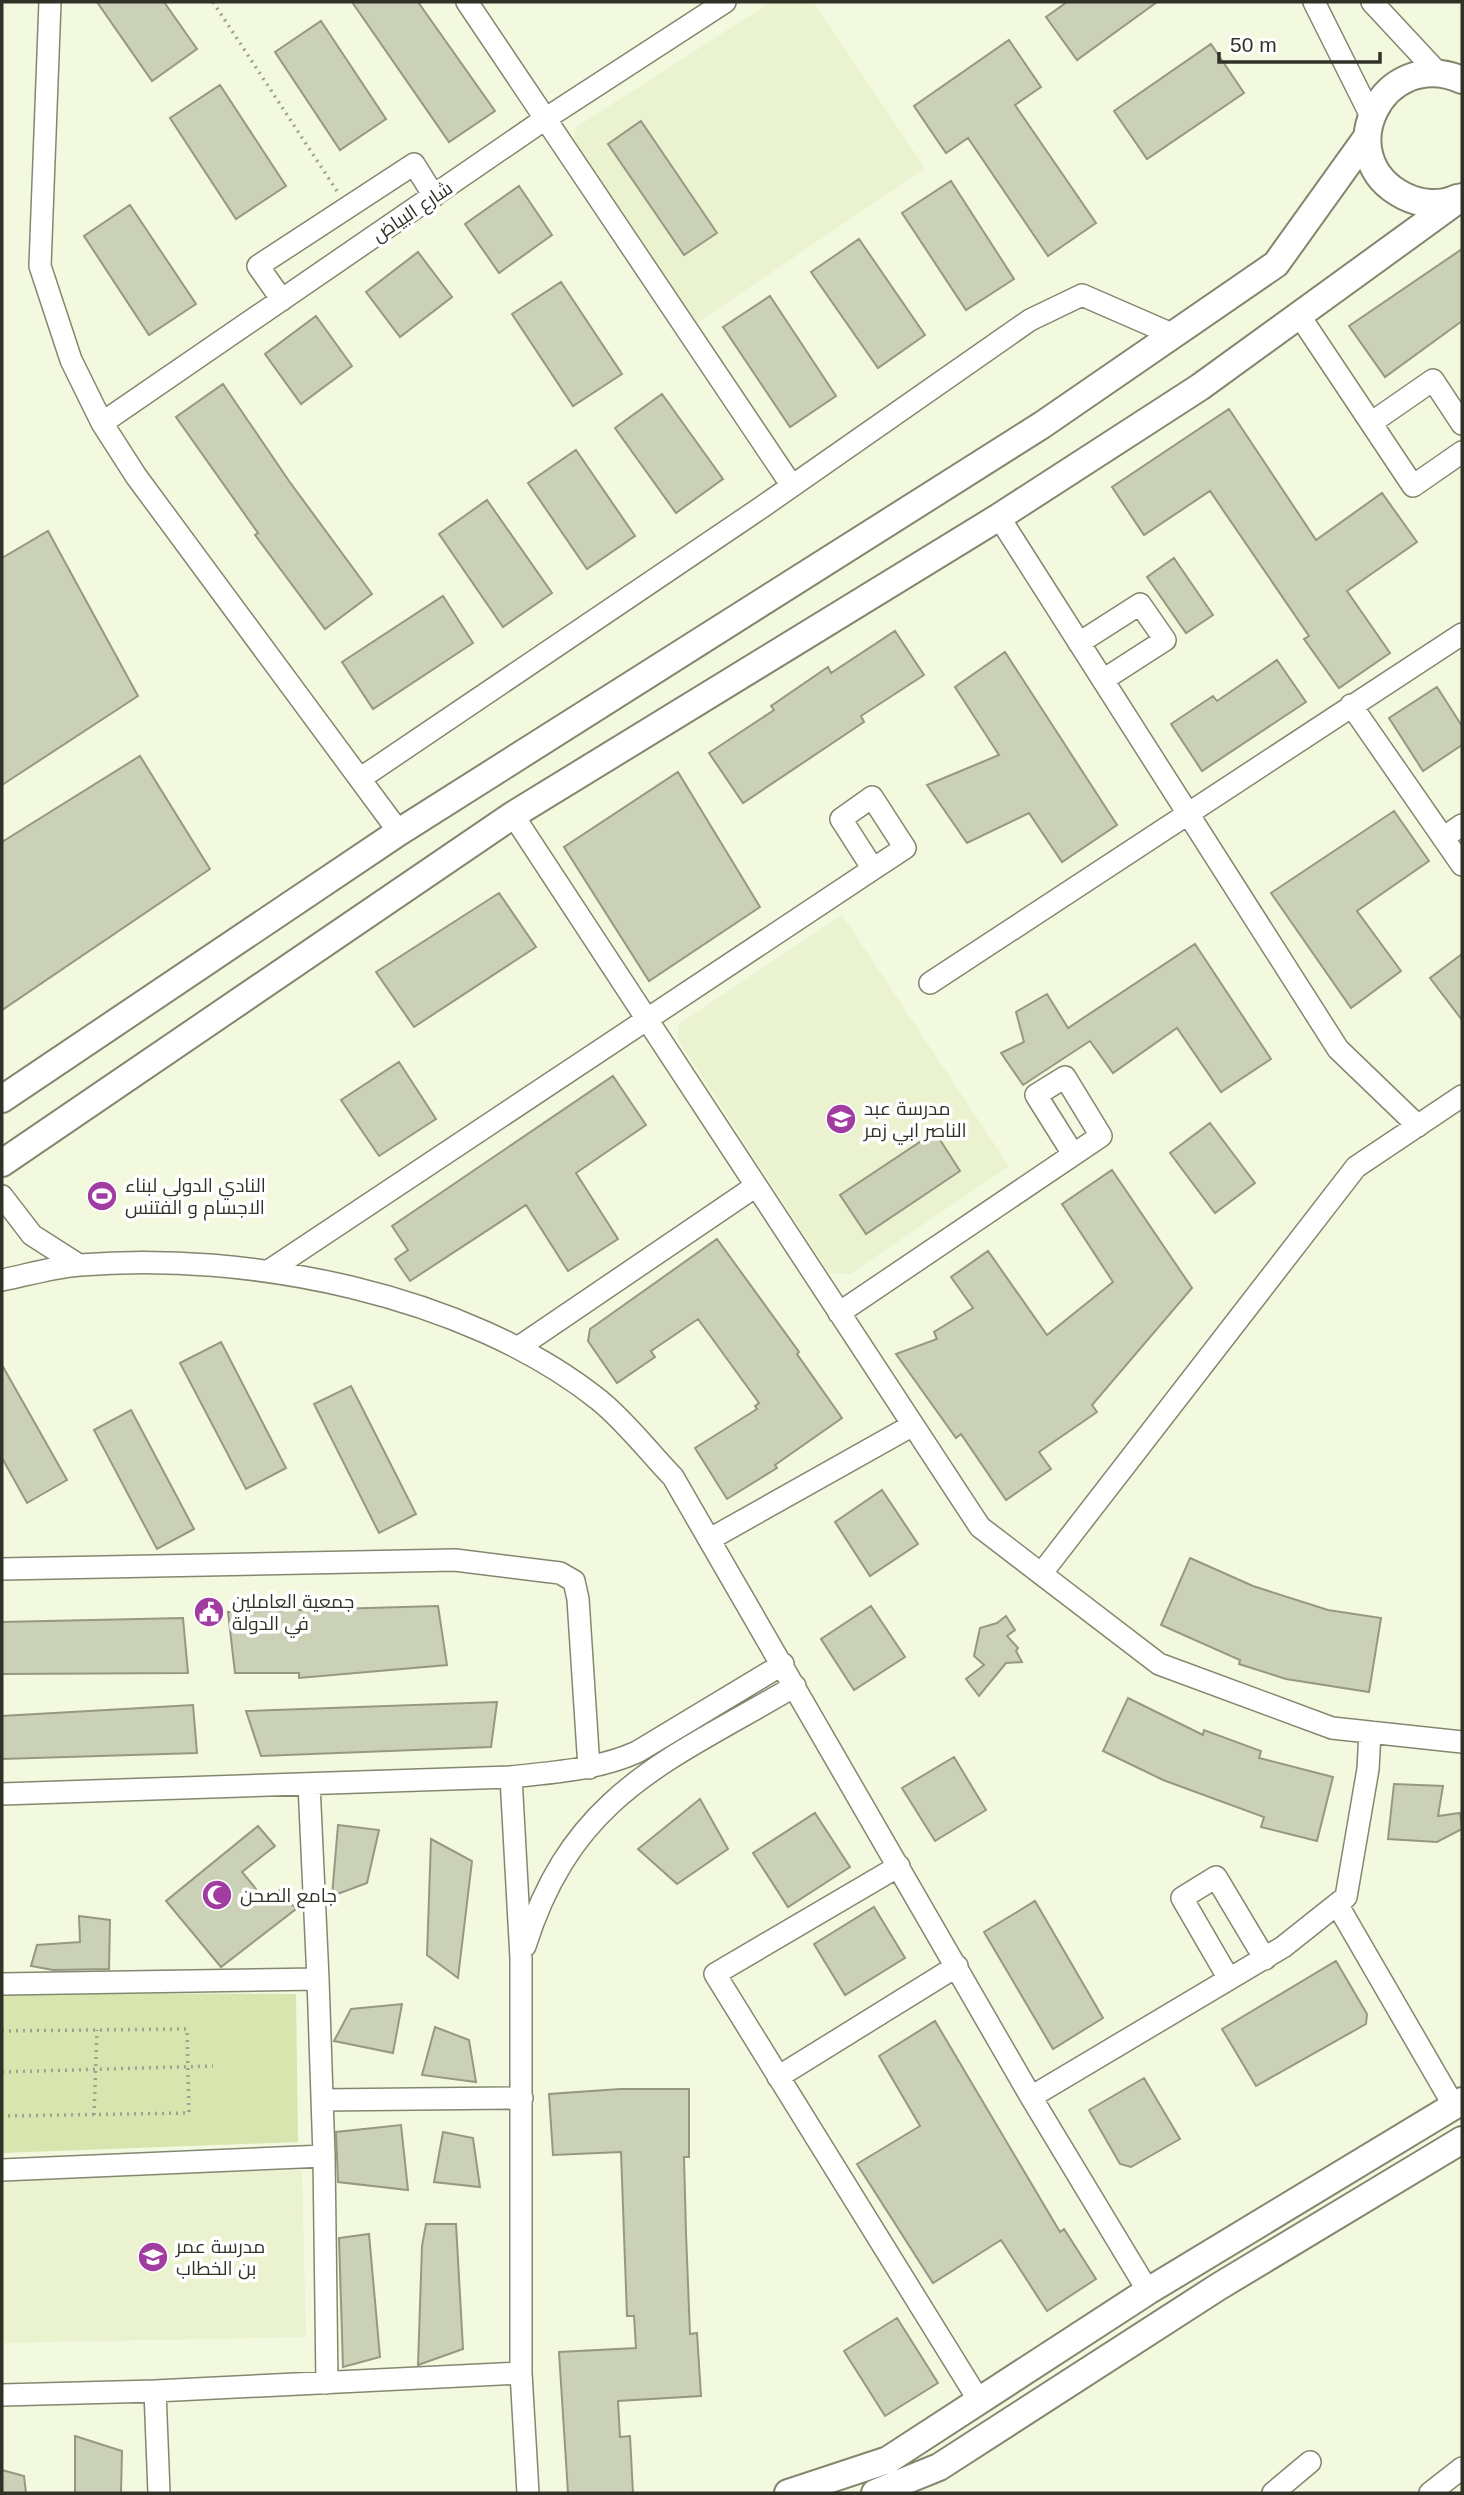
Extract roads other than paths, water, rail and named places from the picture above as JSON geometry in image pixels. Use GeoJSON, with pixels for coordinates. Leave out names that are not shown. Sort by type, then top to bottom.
{"type":"FeatureCollection","features":[{"type":"Feature","properties":{"kind":"main road"},"geometry":{"type":"LineString","coordinates":[[2,1099],[399,832],[1042,425],[1276,264],[1369,127],[1381,97],[1397,83],[1416,75],[1450,77]]}},
{"type":"Feature","properties":{"kind":"main road"},"geometry":{"type":"LineString","coordinates":[[1369,127],[1370,158],[1380,176],[1394,191],[1412,200],[1432,204],[1462,196]]}},
{"type":"Feature","properties":{"kind":"main road"},"geometry":{"type":"LineString","coordinates":[[2,1163],[513,815],[999,517],[1200,387],[1462,196]]}},
{"type":"Feature","properties":{"kind":"main road"},"geometry":{"type":"LineString","coordinates":[[788,2493],[888,2460],[1148,2291],[1458,2104]]}},
{"type":"Feature","properties":{"kind":"main road"},"geometry":{"type":"LineString","coordinates":[[875,2493],[939,2467],[1218,2287],[1462,2140]]}},
{"type":"Feature","properties":{"kind":"street"},"geometry":{"type":"LineString","coordinates":[[50,2],[40,266],[71,360],[102,423],[205,571],[399,832]]}},
{"type":"Feature","properties":{"kind":"street"},"geometry":{"type":"LineString","coordinates":[[467,2],[792,486]]}},
{"type":"Feature","properties":{"kind":"street","name":"شارع البياض"},"geometry":{"type":"LineString","coordinates":[[102,423],[545,119],[725,2]]}},
{"type":"Feature","properties":{"kind":"street"},"geometry":{"type":"LineString","coordinates":[[1314,2],[1369,127]]}},
{"type":"Feature","properties":{"kind":"street"},"geometry":{"type":"LineString","coordinates":[[1372,2],[1450,77]]}},
{"type":"Feature","properties":{"kind":"street"},"geometry":{"type":"LineString","coordinates":[[282,300],[258,266],[414,164],[434,196]]}},
{"type":"Feature","properties":{"kind":"street"},"geometry":{"type":"LineString","coordinates":[[360,778],[792,486],[1030,320],[1082,295],[1174,335]]}},
{"type":"Feature","properties":{"kind":"street"},"geometry":{"type":"LineString","coordinates":[[1299,316],[1413,486],[1462,452]]}},
{"type":"Feature","properties":{"kind":"street"},"geometry":{"type":"LineString","coordinates":[[1371,423],[1433,380],[1462,424]]}},
{"type":"Feature","properties":{"kind":"street"},"geometry":{"type":"LineString","coordinates":[[999,517],[1338,1049],[1418,1126]]}},
{"type":"Feature","properties":{"kind":"street"},"geometry":{"type":"LineString","coordinates":[[1079,643],[1140,604],[1165,640],[1103,681]]}},
{"type":"Feature","properties":{"kind":"street"},"geometry":{"type":"LineString","coordinates":[[930,983],[1462,634]]}},
{"type":"Feature","properties":{"kind":"street"},"geometry":{"type":"LineString","coordinates":[[1351,705],[1462,865]]}},
{"type":"Feature","properties":{"kind":"street"},"geometry":{"type":"LineString","coordinates":[[270,1270],[905,848],[872,797],[841,818],[873,869]]}},
{"type":"Feature","properties":{"kind":"street"},"geometry":{"type":"LineString","coordinates":[[513,815],[980,1527],[1159,1664],[1332,1728],[1462,1742]]}},
{"type":"Feature","properties":{"kind":"street"},"geometry":{"type":"LineString","coordinates":[[1443,838],[1462,825]]}},
{"type":"Feature","properties":{"kind":"street"},"geometry":{"type":"LineString","coordinates":[[839,1313],[1101,1136],[1065,1077],[1036,1095],[1073,1154]]}},
{"type":"Feature","properties":{"kind":"street"},"geometry":{"type":"LineString","coordinates":[[1041,1574],[1356,1167],[1462,1096]]}},
{"type":"Feature","properties":{"kind":"street"},"geometry":{"type":"LineString","coordinates":[[519,1347],[756,1186]]}},
{"type":"Feature","properties":{"kind":"street"},"geometry":{"type":"LineString","coordinates":[[2,1196],[32,1235],[79,1265]]}},
{"type":"Feature","properties":{"kind":"street"},"geometry":{"type":"LineString","coordinates":[[2,1280],[79,1265],[180,1264],[270,1270],[365,1292],[432,1313],[519,1347],[600,1401],[673,1476],[1031,2097],[1148,2291]]}},
{"type":"Feature","properties":{"kind":"street"},"geometry":{"type":"LineString","coordinates":[[710,1539],[913,1425]]}},
{"type":"Feature","properties":{"kind":"street"},"geometry":{"type":"LineString","coordinates":[[2,1569],[454,1560],[561,1573],[574,1581],[578,1598],[589,1768]]}},
{"type":"Feature","properties":{"kind":"street"},"geometry":{"type":"LineString","coordinates":[[2,1794],[511,1777],[589,1768],[611,1763],[637,1752],[783,1664]]}},
{"type":"Feature","properties":{"kind":"street"},"geometry":{"type":"LineString","coordinates":[[522,1958],[550,1882],[576,1840],[618,1794],[649,1772],[795,1686]]}},
{"type":"Feature","properties":{"kind":"street"},"geometry":{"type":"LineString","coordinates":[[1031,2097],[1265,1959],[1346,1897],[1368,1769],[1370,1732]]}},
{"type":"Feature","properties":{"kind":"street"},"geometry":{"type":"LineString","coordinates":[[511,1777],[522,1958],[522,2373],[526,2491]]}},
{"type":"Feature","properties":{"kind":"street"},"geometry":{"type":"LineString","coordinates":[[309,1784],[324,2156],[327,2383]]}},
{"type":"Feature","properties":{"kind":"street"},"geometry":{"type":"LineString","coordinates":[[899,1866],[715,1974],[978,2399]]}},
{"type":"Feature","properties":{"kind":"street"},"geometry":{"type":"LineString","coordinates":[[1229,1979],[1182,1898],[1216,1877],[1265,1959]]}},
{"type":"Feature","properties":{"kind":"street"},"geometry":{"type":"LineString","coordinates":[[1337,1904],[1458,2104]]}},
{"type":"Feature","properties":{"kind":"street"},"geometry":{"type":"LineString","coordinates":[[778,2077],[957,1966]]}},
{"type":"Feature","properties":{"kind":"street"},"geometry":{"type":"LineString","coordinates":[[2,1984],[318,1979]]}},
{"type":"Feature","properties":{"kind":"street"},"geometry":{"type":"LineString","coordinates":[[322,2100],[522,2098]]}},
{"type":"Feature","properties":{"kind":"street"},"geometry":{"type":"LineString","coordinates":[[2,2170],[324,2156]]}},
{"type":"Feature","properties":{"kind":"street"},"geometry":{"type":"LineString","coordinates":[[2,2395],[155,2391],[522,2373]]}},
{"type":"Feature","properties":{"kind":"street"},"geometry":{"type":"LineString","coordinates":[[155,2391],[159,2493]]}},
{"type":"Feature","properties":{"kind":"street"},"geometry":{"type":"LineString","coordinates":[[1273,2493],[1310,2462]]}},
{"type":"Feature","properties":{"kind":"street"},"geometry":{"type":"LineString","coordinates":[[1430,2493],[1462,2468]]}},
{"type":"Feature","properties":{"kind":"place","name":"مدرسة عبد الناصر ابي زمر"},"geometry":{"type":"Point","coordinates":[841,1119]}},
{"type":"Feature","properties":{"kind":"place","name":"النادي الدولي لبناء الاجسام و الفتنس"},"geometry":{"type":"Point","coordinates":[102,1196]}},
{"type":"Feature","properties":{"kind":"place","name":"جمعية العاملين في الدولة"},"geometry":{"type":"Point","coordinates":[209,1612]}},
{"type":"Feature","properties":{"kind":"place","name":"جامع الصحن"},"geometry":{"type":"Point","coordinates":[217,1895]}},
{"type":"Feature","properties":{"kind":"place","name":"مدرسة عمر بن الخطاب"},"geometry":{"type":"Point","coordinates":[153,2257]}}]}
